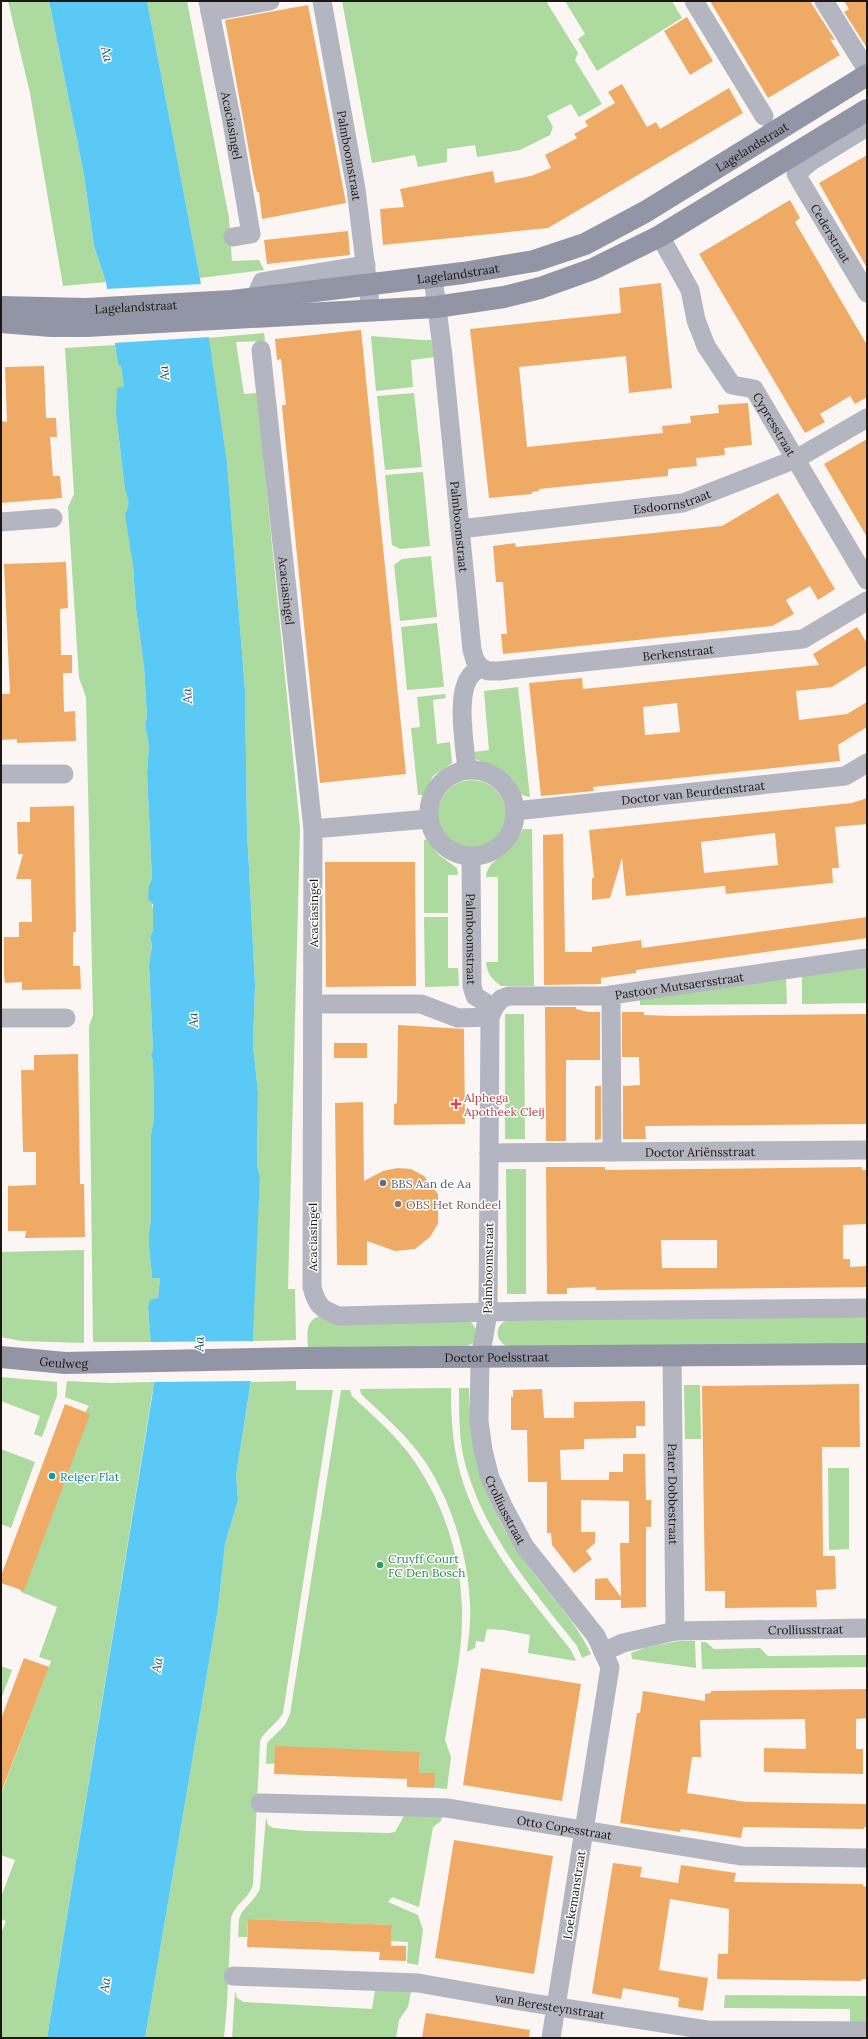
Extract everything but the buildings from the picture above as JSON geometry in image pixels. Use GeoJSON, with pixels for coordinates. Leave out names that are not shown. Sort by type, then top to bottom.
{"type":"FeatureCollection","features":[{"type":"Feature","properties":{"kind":"main road","name":"Lagelandstraat"},"geometry":{"type":"LineString","coordinates":[[234,310],[259,290],[367,275],[433,277],[498,268],[534,261],[585,244],[645,212],[867,76]]}},
{"type":"Feature","properties":{"kind":"main road","name":"Lagelandstraat"},"geometry":{"type":"LineString","coordinates":[[1,322],[234,310],[371,311],[436,307],[491,300],[540,288],[593,269],[660,236],[867,110]]}},
{"type":"Feature","properties":{"kind":"main road","name":"Lagelandstraat"},"geometry":{"type":"LineString","coordinates":[[1,307],[86,318]]}},
{"type":"Feature","properties":{"kind":"main road","name":"Doctor Poelsstraat"},"geometry":{"type":"LineString","coordinates":[[127,1362],[275,1359],[672,1357],[867,1354]]}},
{"type":"Feature","properties":{"kind":"main road","name":"Geulweg"},"geometry":{"type":"LineString","coordinates":[[1,1358],[65,1363],[127,1362]]}},
{"type":"Feature","properties":{"kind":"street"},"geometry":{"type":"LineString","coordinates":[[209,6],[270,1]]}},
{"type":"Feature","properties":{"kind":"street","name":"Palmboomstraat"},"geometry":{"type":"LineString","coordinates":[[322,1],[356,189],[371,311]]}},
{"type":"Feature","properties":{"kind":"street"},"geometry":{"type":"LineString","coordinates":[[694,1],[764,116]]}},
{"type":"Feature","properties":{"kind":"street"},"geometry":{"type":"LineString","coordinates":[[824,1],[867,70]]}},
{"type":"Feature","properties":{"kind":"street","name":"Acaciasingel"},"geometry":{"type":"LineString","coordinates":[[209,6],[232,122],[251,234],[233,237]]}},
{"type":"Feature","properties":{"kind":"street","name":"Cederstraat"},"geometry":{"type":"LineString","coordinates":[[867,127],[810,162],[796,174],[867,292]]}},
{"type":"Feature","properties":{"kind":"street","name":"Cypresstraat"},"geometry":{"type":"LineString","coordinates":[[660,236],[690,290],[696,320],[706,346],[732,384],[740,388],[754,389],[867,580]]}},
{"type":"Feature","properties":{"kind":"street","name":"Palmboomstraat"},"geometry":{"type":"LineString","coordinates":[[433,277],[443,356],[472,650],[475,660],[480,667]]}},
{"type":"Feature","properties":{"kind":"street","name":"Acaciasingel"},"geometry":{"type":"LineString","coordinates":[[261,350],[313,829],[312,1287],[315,1298],[322,1310],[339,1316],[488,1313]]}},
{"type":"Feature","properties":{"kind":"street","name":"Esdoornstraat"},"geometry":{"type":"LineString","coordinates":[[460,528],[683,503],[796,459],[867,418]]}},
{"type":"Feature","properties":{"kind":"street"},"geometry":{"type":"LineString","coordinates":[[1,522],[53,518]]}},
{"type":"Feature","properties":{"kind":"street","name":"Berkenstraat"},"geometry":{"type":"LineString","coordinates":[[480,667],[488,671],[499,671],[802,640],[867,601]]}},
{"type":"Feature","properties":{"kind":"street"},"geometry":{"type":"LineString","coordinates":[[467,770],[463,695],[469,677],[480,667]]}},
{"type":"Feature","properties":{"kind":"street","name":"Doctor van Beurdenstraat"},"geometry":{"type":"LineString","coordinates":[[515,811],[844,776],[867,763]]}},
{"type":"Feature","properties":{"kind":"street"},"geometry":{"type":"LineString","coordinates":[[467,770],[484,771],[500,780],[511,794],[515,811],[514,825],[508,838],[498,848],[491,852],[485,855],[471,857],[456,854],[443,846],[433,834],[428,819],[429,805],[433,792],[442,781],[454,773],[467,770]]}},
{"type":"Feature","properties":{"kind":"street"},"geometry":{"type":"LineString","coordinates":[[1,774],[64,774]]}},
{"type":"Feature","properties":{"kind":"street"},"geometry":{"type":"LineString","coordinates":[[313,829],[428,819]]}},
{"type":"Feature","properties":{"kind":"street","name":"Palmboomstraat"},"geometry":{"type":"LineString","coordinates":[[471,857],[472,986],[475,996],[492,1012],[488,1313],[480,1358]]}},
{"type":"Feature","properties":{"kind":"street","name":"Pastoor Mutsaersstraat"},"geometry":{"type":"LineString","coordinates":[[492,1012],[501,1000],[509,996],[611,995],[867,958]]}},
{"type":"Feature","properties":{"kind":"street"},"geometry":{"type":"LineString","coordinates":[[611,995],[612,1152]]}},
{"type":"Feature","properties":{"kind":"street"},"geometry":{"type":"LineString","coordinates":[[313,1004],[421,1004],[458,1018],[492,1012]]}},
{"type":"Feature","properties":{"kind":"street"},"geometry":{"type":"LineString","coordinates":[[1,1018],[66,1018]]}},
{"type":"Feature","properties":{"kind":"street","name":"Doctor Ariënsstraat"},"geometry":{"type":"LineString","coordinates":[[489,1153],[867,1150]]}},
{"type":"Feature","properties":{"kind":"street"},"geometry":{"type":"LineString","coordinates":[[488,1313],[867,1308]]}},
{"type":"Feature","properties":{"kind":"street","name":"Pater Dobbestraat"},"geometry":{"type":"LineString","coordinates":[[672,1357],[676,1631]]}},
{"type":"Feature","properties":{"kind":"street","name":"Crolliusstraat"},"geometry":{"type":"LineString","coordinates":[[480,1358],[479,1421],[483,1450],[490,1478],[525,1547],[600,1644],[622,1643],[676,1631],[867,1628]]}},
{"type":"Feature","properties":{"kind":"street","name":"Loekemanstraat"},"geometry":{"type":"LineString","coordinates":[[551,2038],[610,1667],[600,1644]]}},
{"type":"Feature","properties":{"kind":"street","name":"Otto Copesstraat"},"geometry":{"type":"LineString","coordinates":[[260,1803],[447,1808],[742,1856],[867,1858]]}},
{"type":"Feature","properties":{"kind":"street","name":"van Beresteynstraat"},"geometry":{"type":"LineString","coordinates":[[233,1976],[418,1983],[556,2007],[707,2030],[867,2031]]}},
{"type":"Feature","properties":{"kind":"green space"},"geometry":{"type":"Polygon","coordinates":[[[8,1],[49,1],[84,175],[94,246],[106,282],[63,286],[30,93],[8,1]]]}},
{"type":"Feature","properties":{"kind":"green space"},"geometry":{"type":"Polygon","coordinates":[[[147,1],[187,1],[229,218],[232,261],[259,260],[264,270],[200,278],[147,1]]]}},
{"type":"Feature","properties":{"kind":"green space"},"geometry":{"type":"Polygon","coordinates":[[[342,1],[546,1],[578,53],[575,60],[602,104],[579,117],[571,104],[547,116],[553,127],[550,135],[520,150],[477,157],[475,145],[447,149],[447,162],[418,167],[415,155],[372,163],[342,1]]]}},
{"type":"Feature","properties":{"kind":"green space"},"geometry":{"type":"Polygon","coordinates":[[[565,1],[672,1],[682,18],[597,71],[578,39],[585,34],[565,1]]]}},
{"type":"Feature","properties":{"kind":"green space"},"geometry":{"type":"Polygon","coordinates":[[[264,333],[265,341],[236,342],[244,394],[257,393],[300,828],[288,1289],[295,1289],[296,1340],[251,1341],[260,1176],[257,1166],[258,1092],[253,1045],[255,985],[247,829],[245,690],[227,462],[208,338],[264,333]]]}},
{"type":"Feature","properties":{"kind":"green space"},"geometry":{"type":"Polygon","coordinates":[[[371,336],[431,340],[435,357],[411,360],[413,387],[376,391],[371,336]]]}},
{"type":"Feature","properties":{"kind":"green space"},"geometry":{"type":"Polygon","coordinates":[[[115,345],[118,365],[121,366],[124,387],[116,414],[125,490],[128,496],[136,609],[144,666],[147,717],[145,724],[149,746],[147,773],[152,879],[150,892],[154,922],[150,937],[152,945],[149,965],[153,1049],[151,1055],[153,1062],[154,1119],[151,1134],[151,1221],[149,1242],[152,1278],[160,1278],[158,1298],[148,1307],[151,1342],[93,1342],[89,1026],[93,1015],[86,697],[79,678],[68,507],[74,494],[65,348],[115,345]]]}},
{"type":"Feature","properties":{"kind":"green space"},"geometry":{"type":"Polygon","coordinates":[[[414,393],[422,467],[385,470],[377,396],[414,393]]]}},
{"type":"Feature","properties":{"kind":"green space"},"geometry":{"type":"Polygon","coordinates":[[[423,472],[430,546],[400,549],[392,545],[385,475],[423,472]]]}},
{"type":"Feature","properties":{"kind":"green space"},"geometry":{"type":"Polygon","coordinates":[[[431,556],[437,617],[400,621],[394,565],[402,559],[431,556]]]}},
{"type":"Feature","properties":{"kind":"green space"},"geometry":{"type":"Polygon","coordinates":[[[437,623],[444,687],[407,690],[401,627],[437,623]]]}},
{"type":"Feature","properties":{"kind":"green space"},"geometry":{"type":"Polygon","coordinates":[[[518,687],[530,797],[518,792],[498,770],[475,759],[474,752],[489,750],[484,691],[518,687]]]}},
{"type":"Feature","properties":{"kind":"green space"},"geometry":{"type":"Polygon","coordinates":[[[445,694],[446,698],[433,700],[437,744],[450,742],[452,763],[433,776],[423,795],[418,795],[411,728],[420,727],[417,697],[445,694]]]}},
{"type":"Feature","properties":{"kind":"green space"},"geometry":{"type":"Polygon","coordinates":[[[472,780],[485,783],[496,790],[503,801],[506,814],[503,827],[496,838],[485,845],[472,848],[459,845],[448,838],[441,827],[438,814],[441,801],[448,790],[459,783],[472,780]]]}},
{"type":"Feature","properties":{"kind":"green space"},"geometry":{"type":"Polygon","coordinates":[[[523,829],[532,829],[534,986],[501,986],[490,976],[486,962],[498,962],[498,877],[486,877],[491,865],[510,848],[523,829]]]}},
{"type":"Feature","properties":{"kind":"green space"},"geometry":{"type":"Polygon","coordinates":[[[426,839],[439,855],[457,868],[458,875],[448,875],[448,913],[424,913],[424,840],[426,839]]]}},
{"type":"Feature","properties":{"kind":"green space"},"geometry":{"type":"Polygon","coordinates":[[[424,917],[448,917],[448,968],[458,968],[459,986],[425,987],[424,917]]]}},
{"type":"Feature","properties":{"kind":"green space"},"geometry":{"type":"Polygon","coordinates":[[[867,967],[867,1003],[802,1004],[802,976],[867,967]]]}},
{"type":"Feature","properties":{"kind":"green space"},"geometry":{"type":"Polygon","coordinates":[[[786,978],[787,1004],[640,1005],[640,998],[786,978]]]}},
{"type":"Feature","properties":{"kind":"green space"},"geometry":{"type":"Polygon","coordinates":[[[505,1014],[524,1014],[525,1139],[505,1139],[505,1014]]]}},
{"type":"Feature","properties":{"kind":"green space"},"geometry":{"type":"Polygon","coordinates":[[[506,1169],[526,1169],[526,1294],[507,1294],[506,1169]]]}},
{"type":"Feature","properties":{"kind":"green space"},"geometry":{"type":"Polygon","coordinates":[[[84,1250],[84,1343],[21,1341],[1,1337],[1,1252],[84,1250]]]}},
{"type":"Feature","properties":{"kind":"green space"},"geometry":{"type":"Polygon","coordinates":[[[867,1316],[867,1344],[510,1348],[501,1342],[498,1334],[499,1326],[507,1320],[867,1316]]]}},
{"type":"Feature","properties":{"kind":"green space"},"geometry":{"type":"Polygon","coordinates":[[[317,1317],[470,1321],[474,1326],[476,1334],[473,1343],[465,1347],[308,1350],[308,1327],[317,1317]]]}},
{"type":"Feature","properties":{"kind":"green space"},"geometry":{"type":"Polygon","coordinates":[[[1,1377],[57,1382],[57,1396],[42,1437],[34,1434],[40,1416],[1,1401],[1,1377]]]}},
{"type":"Feature","properties":{"kind":"green space"},"geometry":{"type":"Polygon","coordinates":[[[67,1381],[109,1383],[154,1382],[47,2038],[1,2038],[1,1934],[6,1921],[1,1919],[1,1897],[15,1860],[1,1855],[1,1794],[51,1661],[39,1657],[57,1607],[21,1592],[19,1588],[85,1412],[89,1406],[65,1397],[67,1381]]]}},
{"type":"Feature","properties":{"kind":"green space"},"geometry":{"type":"Polygon","coordinates":[[[296,1381],[296,1390],[333,1390],[283,1713],[260,1741],[253,1885],[231,1918],[224,2038],[145,2038],[218,1609],[225,1544],[238,1500],[236,1475],[251,1382],[296,1381]]]}},
{"type":"Feature","properties":{"kind":"green space"},"geometry":{"type":"Polygon","coordinates":[[[684,1385],[700,1385],[701,1439],[685,1439],[684,1385]]]}},
{"type":"Feature","properties":{"kind":"green space"},"geometry":{"type":"Polygon","coordinates":[[[451,1388],[452,1422],[456,1455],[463,1483],[473,1509],[486,1534],[518,1583],[571,1650],[576,1661],[528,1653],[530,1635],[504,1630],[487,1629],[484,1642],[476,1641],[475,1648],[467,1652],[470,1616],[469,1586],[457,1530],[444,1495],[426,1463],[412,1444],[361,1394],[360,1389],[451,1388]]]}},
{"type":"Feature","properties":{"kind":"green space"},"geometry":{"type":"Polygon","coordinates":[[[459,1388],[469,1388],[470,1414],[478,1461],[484,1484],[503,1527],[531,1570],[579,1632],[591,1654],[582,1658],[577,1646],[525,1580],[494,1533],[471,1482],[463,1455],[459,1414],[459,1388]]]}},
{"type":"Feature","properties":{"kind":"green space"},"geometry":{"type":"Polygon","coordinates":[[[341,1390],[350,1390],[352,1396],[400,1443],[419,1468],[440,1509],[454,1552],[459,1574],[462,1634],[445,1740],[451,1757],[447,1789],[434,1788],[434,1773],[419,1773],[420,1752],[266,1764],[267,1743],[285,1725],[290,1714],[341,1390]]]}},
{"type":"Feature","properties":{"kind":"green space"},"geometry":{"type":"Polygon","coordinates":[[[1,1449],[35,1462],[11,1528],[1,1524],[1,1449]]]}},
{"type":"Feature","properties":{"kind":"green space"},"geometry":{"type":"Polygon","coordinates":[[[828,1468],[849,1468],[849,1549],[829,1550],[828,1468]]]}},
{"type":"Feature","properties":{"kind":"green space"},"geometry":{"type":"Polygon","coordinates":[[[678,1641],[695,1641],[696,1668],[632,1659],[631,1653],[647,1647],[678,1641]]]}},
{"type":"Feature","properties":{"kind":"green space"},"geometry":{"type":"Polygon","coordinates":[[[701,1642],[706,1642],[714,1649],[760,1648],[768,1656],[867,1655],[867,1667],[702,1669],[701,1642]]]}},
{"type":"Feature","properties":{"kind":"green space"},"geometry":{"type":"Polygon","coordinates":[[[1,1666],[12,1670],[1,1699],[1,1666]]]}},
{"type":"Feature","properties":{"kind":"green space"},"geometry":{"type":"Polygon","coordinates":[[[404,1816],[442,1816],[441,1821],[433,1827],[419,1907],[392,1897],[388,1902],[418,1915],[423,1930],[418,1965],[407,1963],[408,1942],[391,1941],[392,1925],[248,1919],[247,1937],[238,1937],[240,1916],[258,1893],[260,1888],[266,1817],[268,1825],[273,1828],[306,1831],[389,1833],[395,1832],[404,1816]]]}},
{"type":"Feature","properties":{"kind":"green space"},"geometry":{"type":"Polygon","coordinates":[[[375,1990],[411,1992],[408,2007],[399,2020],[396,2038],[232,2038],[235,1991],[237,1998],[244,2002],[372,2009],[375,1990]]]}},
{"type":"Feature","properties":{"kind":"green space"},"geometry":{"type":"Polygon","coordinates":[[[725,1995],[867,1996],[867,2022],[850,2022],[850,2009],[724,2008],[725,1995]]]}},
{"type":"Feature","properties":{"kind":"water","name":"Aa"},"geometry":{"type":"Polygon","coordinates":[[[49,1],[147,1],[200,278],[227,462],[245,690],[247,829],[255,985],[253,1045],[258,1092],[257,1166],[260,1176],[251,1381],[236,1475],[238,1500],[225,1544],[218,1609],[145,2038],[47,2038],[152,1397],[154,1382],[148,1307],[150,1300],[158,1298],[160,1278],[152,1278],[149,1242],[151,1221],[151,1134],[154,1119],[153,1062],[151,1055],[153,1049],[149,965],[152,945],[150,937],[153,930],[153,904],[148,899],[149,886],[152,879],[147,773],[149,746],[145,724],[147,717],[144,666],[136,609],[133,566],[125,514],[128,508],[128,502],[125,490],[116,414],[117,388],[124,387],[121,366],[118,365],[106,282],[94,246],[84,175],[49,1]]]}},
{"type":"Feature","properties":{"kind":"pier"},"geometry":{"type":"Polygon","coordinates":[[[203,284],[210,337],[113,343],[105,289],[203,284]]]}},
{"type":"Feature","properties":{"kind":"pier"},"geometry":{"type":"Polygon","coordinates":[[[253,1341],[253,1381],[152,1382],[149,1342],[253,1341]]]}},
{"type":"Feature","properties":{"kind":"place","name":"Alphega Apotheek Cleij"},"geometry":{"type":"Point","coordinates":[456,1104]}},
{"type":"Feature","properties":{"kind":"place","name":"BBS Aan de Aa"},"geometry":{"type":"Point","coordinates":[383,1183]}},
{"type":"Feature","properties":{"kind":"place","name":"OBS Het Rondeel"},"geometry":{"type":"Point","coordinates":[398,1204]}},
{"type":"Feature","properties":{"kind":"place","name":"Reiger Flat"},"geometry":{"type":"Point","coordinates":[52,1476]}},
{"type":"Feature","properties":{"kind":"place","name":"Cruyff Court FC Den Bosch"},"geometry":{"type":"Point","coordinates":[380,1565]}}]}
